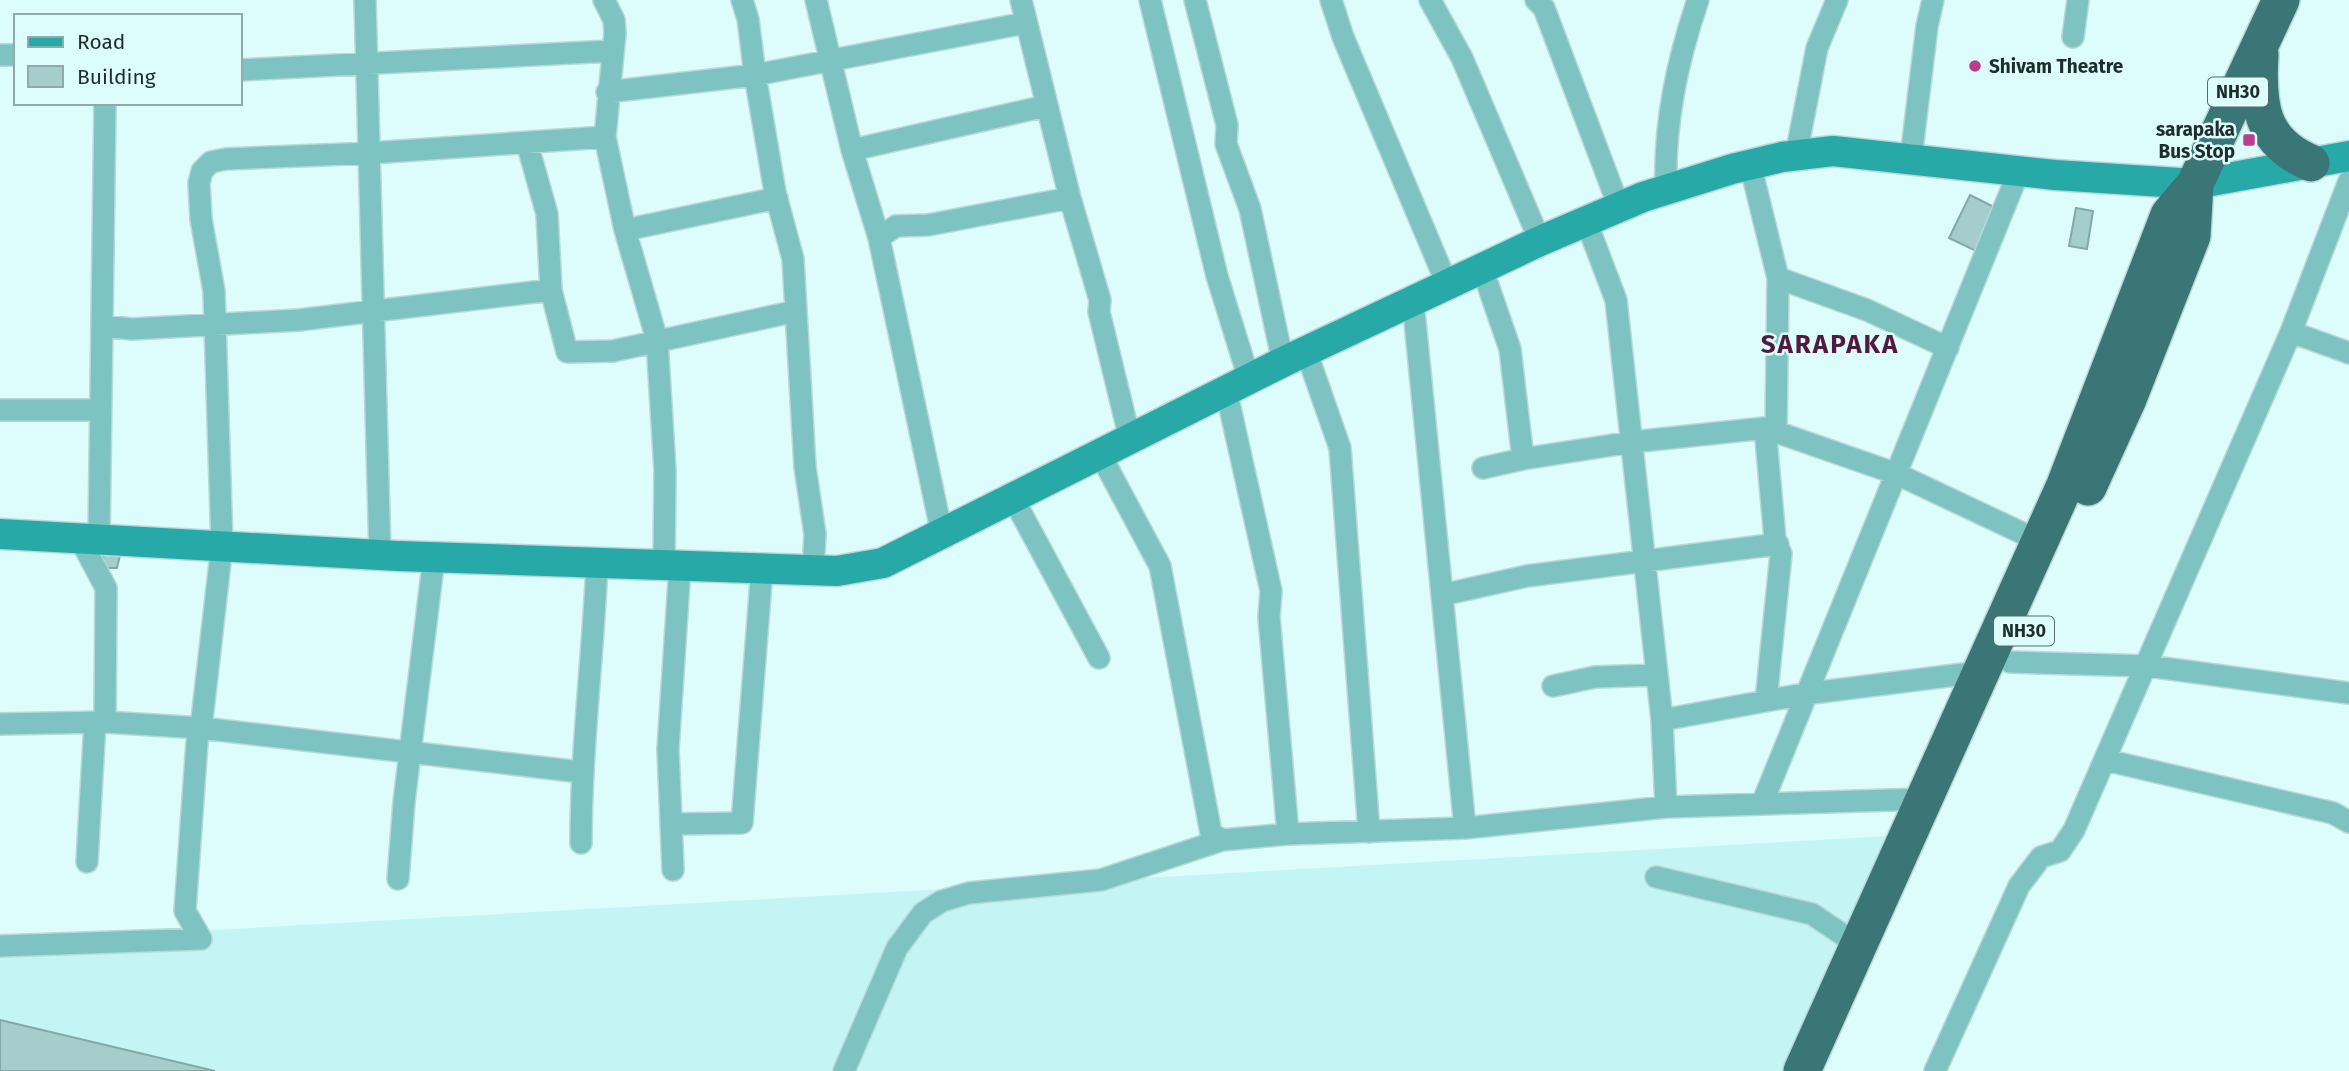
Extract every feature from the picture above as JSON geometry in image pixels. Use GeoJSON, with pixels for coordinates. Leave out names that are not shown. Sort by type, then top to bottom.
{"type":"FeatureCollection","features":[{"type":"Feature","properties":{"kind":"highway","name":"NH30"},"geometry":{"type":"LineString","coordinates":[[1828,1071],[1995,667],[2128,399],[2192,236],[2195,184],[2281,0]]}},
{"type":"Feature","properties":{"kind":"highway"},"geometry":{"type":"LineString","coordinates":[[2260,44],[2259,93],[2263,113],[2274,139],[2288,154],[2311,163]]}},
{"type":"Feature","properties":{"kind":"highway"},"geometry":{"type":"LineString","coordinates":[[1802,1071],[1923,799],[1995,667],[2039,541],[2064,485],[2169,215],[2195,184]]}},
{"type":"Feature","properties":{"kind":"main road"},"geometry":{"type":"LineString","coordinates":[[0,534],[380,555],[837,572],[883,563],[1294,357],[1540,241],[1666,189],[1750,164],[1833,150],[2019,171],[2195,184],[2349,156]]}},
{"type":"Feature","properties":{"kind":"street"},"geometry":{"type":"LineString","coordinates":[[365,0],[380,555]]}},
{"type":"Feature","properties":{"kind":"street"},"geometry":{"type":"LineString","coordinates":[[604,0],[614,20],[604,137],[625,230],[657,340],[672,566],[668,749],[673,870]]}},
{"type":"Feature","properties":{"kind":"street"},"geometry":{"type":"LineString","coordinates":[[742,0],[748,19],[777,198],[793,259],[805,467],[815,534],[813,571]]}},
{"type":"Feature","properties":{"kind":"street"},"geometry":{"type":"LineString","coordinates":[[816,0],[852,150],[879,238],[942,534]]}},
{"type":"Feature","properties":{"kind":"street"},"geometry":{"type":"LineString","coordinates":[[1021,0],[1070,198],[1100,300],[1099,312],[1130,439]]}},
{"type":"Feature","properties":{"kind":"street"},"geometry":{"type":"LineString","coordinates":[[1150,0],[1217,276],[1238,385],[1271,591],[1269,617],[1288,834]]}},
{"type":"Feature","properties":{"kind":"street"},"geometry":{"type":"LineString","coordinates":[[1195,0],[1227,125],[1226,144],[1250,209],[1294,357],[1340,447],[1353,587],[1369,832]]}},
{"type":"Feature","properties":{"kind":"street"},"geometry":{"type":"LineString","coordinates":[[1331,0],[1343,37],[1447,284]]}},
{"type":"Feature","properties":{"kind":"street"},"geometry":{"type":"LineString","coordinates":[[1430,0],[1462,58],[1540,241]]}},
{"type":"Feature","properties":{"kind":"street"},"geometry":{"type":"LineString","coordinates":[[1666,189],[1665,155],[1673,85],[1698,0]]}},
{"type":"Feature","properties":{"kind":"street"},"geometry":{"type":"LineString","coordinates":[[1796,155],[1817,48],[1836,0]]}},
{"type":"Feature","properties":{"kind":"street"},"geometry":{"type":"LineString","coordinates":[[1911,158],[1927,26],[1933,0]]}},
{"type":"Feature","properties":{"kind":"street"},"geometry":{"type":"LineString","coordinates":[[2073,37],[2078,0]]}},
{"type":"Feature","properties":{"kind":"street"},"geometry":{"type":"LineString","coordinates":[[1544,3],[1619,207]]}},
{"type":"Feature","properties":{"kind":"street"},"geometry":{"type":"LineString","coordinates":[[607,92],[755,75],[831,63],[1025,23]]}},
{"type":"Feature","properties":{"kind":"street"},"geometry":{"type":"LineString","coordinates":[[242,70],[611,51]]}},
{"type":"Feature","properties":{"kind":"street"},"geometry":{"type":"LineString","coordinates":[[87,862],[100,722],[106,588],[89,538],[100,410],[105,105]]}},
{"type":"Feature","properties":{"kind":"street"},"geometry":{"type":"LineString","coordinates":[[852,150],[1046,106]]}},
{"type":"Feature","properties":{"kind":"street"},"geometry":{"type":"LineString","coordinates":[[0,946],[201,939],[185,911],[200,728],[222,545],[214,291],[201,219],[199,183],[202,171],[211,162],[226,159],[371,153],[604,137]]}},
{"type":"Feature","properties":{"kind":"street"},"geometry":{"type":"LineString","coordinates":[[527,142],[547,214],[551,290],[567,352],[613,351],[796,311]]}},
{"type":"Feature","properties":{"kind":"street"},"geometry":{"type":"LineString","coordinates":[[1750,164],[1778,278],[1771,430],[1778,544],[1781,554],[1777,614],[1771,630],[1766,701]]}},
{"type":"Feature","properties":{"kind":"street"},"geometry":{"type":"LineString","coordinates":[[1762,804],[1804,694],[1897,474],[2019,171]]}},
{"type":"Feature","properties":{"kind":"street"},"geometry":{"type":"LineString","coordinates":[[1935,1071],[2019,887],[2042,857],[2060,851],[2068,842],[2148,666],[2291,332],[2349,181]]}},
{"type":"Feature","properties":{"kind":"street"},"geometry":{"type":"LineString","coordinates":[[625,230],[777,198]]}},
{"type":"Feature","properties":{"kind":"street"},"geometry":{"type":"LineString","coordinates":[[879,238],[896,226],[928,225],[1070,198]]}},
{"type":"Feature","properties":{"kind":"street"},"geometry":{"type":"LineString","coordinates":[[1586,221],[1616,300],[1662,720],[1666,807]]}},
{"type":"Feature","properties":{"kind":"street"},"geometry":{"type":"LineString","coordinates":[[1482,268],[1510,349],[1523,459]]}},
{"type":"Feature","properties":{"kind":"street"},"geometry":{"type":"LineString","coordinates":[[1778,278],[1867,310],[1948,348]]}},
{"type":"Feature","properties":{"kind":"street"},"geometry":{"type":"LineString","coordinates":[[102,326],[132,330],[299,320],[551,290]]}},
{"type":"Feature","properties":{"kind":"street"},"geometry":{"type":"LineString","coordinates":[[1413,301],[1465,828]]}},
{"type":"Feature","properties":{"kind":"street"},"geometry":{"type":"LineString","coordinates":[[2291,332],[2349,353]]}},
{"type":"Feature","properties":{"kind":"street"},"geometry":{"type":"LineString","coordinates":[[0,410],[100,410]]}},
{"type":"Feature","properties":{"kind":"street"},"geometry":{"type":"LineString","coordinates":[[1483,468],[1632,442],[1771,430],[1897,474],[2039,541]]}},
{"type":"Feature","properties":{"kind":"street"},"geometry":{"type":"LineString","coordinates":[[1100,454],[1160,566],[1211,833],[1222,840]]}},
{"type":"Feature","properties":{"kind":"street"},"geometry":{"type":"LineString","coordinates":[[1013,498],[1099,659]]}},
{"type":"Feature","properties":{"kind":"street"},"geometry":{"type":"LineString","coordinates":[[1442,595],[1527,576],[1778,544]]}},
{"type":"Feature","properties":{"kind":"street"},"geometry":{"type":"LineString","coordinates":[[398,879],[433,557]]}},
{"type":"Feature","properties":{"kind":"street"},"geometry":{"type":"LineString","coordinates":[[581,842],[581,772],[594,642],[597,563]]}},
{"type":"Feature","properties":{"kind":"street"},"geometry":{"type":"LineString","coordinates":[[671,824],[742,822],[762,569]]}},
{"type":"Feature","properties":{"kind":"street"},"geometry":{"type":"LineString","coordinates":[[1662,720],[1804,694],[1995,667],[2148,666],[2349,693]]}},
{"type":"Feature","properties":{"kind":"street"},"geometry":{"type":"LineString","coordinates":[[1553,686],[1595,677],[1655,674]]}},
{"type":"Feature","properties":{"kind":"street"},"geometry":{"type":"LineString","coordinates":[[0,724],[100,722],[200,728],[581,772]]}},
{"type":"Feature","properties":{"kind":"street"},"geometry":{"type":"LineString","coordinates":[[2105,760],[2333,814],[2349,822]]}},
{"type":"Feature","properties":{"kind":"street"},"geometry":{"type":"LineString","coordinates":[[844,1071],[897,948],[923,913],[969,893],[1101,880],[1222,840],[1288,834],[1465,828],[1666,807],[1923,799]]}},
{"type":"Feature","properties":{"kind":"street"},"geometry":{"type":"LineString","coordinates":[[1656,877],[1812,914],[1858,945]]}},
{"type":"Feature","properties":{"kind":"shaded area"},"geometry":{"type":"Polygon","coordinates":[[[1890,836],[1784,1071],[0,1071],[0,942],[1890,836]]]}},
{"type":"Feature","properties":{"kind":"building"},"geometry":{"type":"Polygon","coordinates":[[[1970,195],[1996,208],[1976,251],[1949,238],[1970,195]]]}},
{"type":"Feature","properties":{"kind":"building"},"geometry":{"type":"Polygon","coordinates":[[[2076,208],[2093,211],[2087,249],[2069,246],[2076,208]]]}},
{"type":"Feature","properties":{"kind":"building"},"geometry":{"type":"Polygon","coordinates":[[[104,552],[120,555],[117,568],[102,568],[104,552]]]}},
{"type":"Feature","properties":{"kind":"building"},"geometry":{"type":"Polygon","coordinates":[[[0,1020],[215,1071],[0,1071],[0,1020]]]}},
{"type":"Feature","properties":{"kind":"place","name":"Shivam Theatre"},"geometry":{"type":"Point","coordinates":[1975,66]}},
{"type":"Feature","properties":{"kind":"place","name":"sarapaka Bus Stop"},"geometry":{"type":"Point","coordinates":[2249,140]}},
{"type":"Feature","properties":{"kind":"district","name":"SARAPAKA"},"geometry":{"type":"Point","coordinates":[1830,344]}}]}
